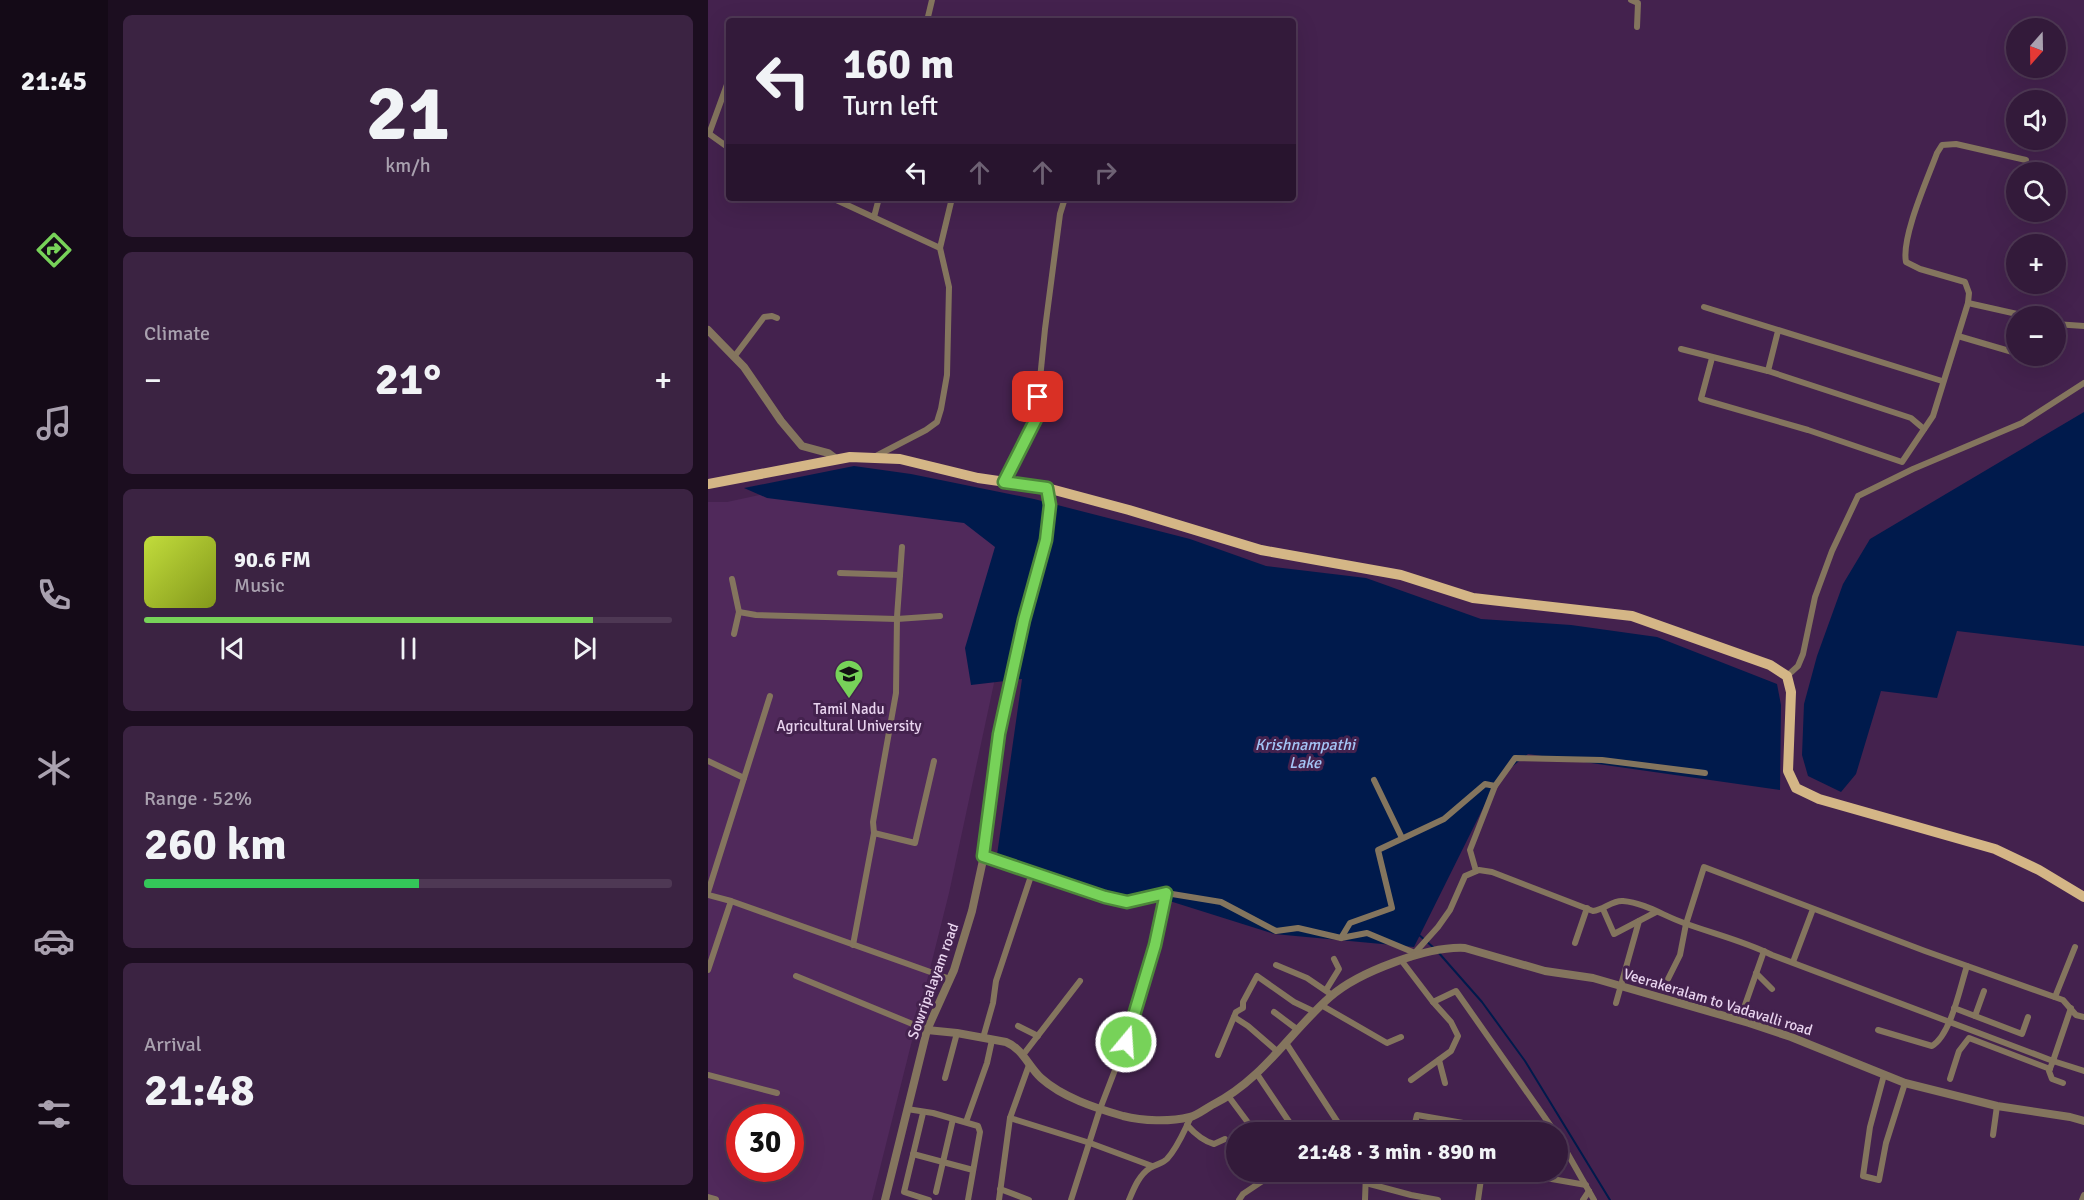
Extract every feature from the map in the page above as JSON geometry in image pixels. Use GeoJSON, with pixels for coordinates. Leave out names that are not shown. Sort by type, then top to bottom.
{"type":"FeatureCollection","features":[{"type":"Feature","properties":{"kind":"main road"},"geometry":{"type":"LineString","coordinates":[[708,484],[836,459],[873,457],[900,459],[978,478],[1047,488],[1261,550],[1401,575],[1473,598],[1632,616],[1770,665],[1787,676],[1791,692],[1788,771],[1796,788],[1819,799],[1995,849],[2038,870],[2084,897]]}},
{"type":"Feature","properties":{"kind":"street"},"geometry":{"type":"LineString","coordinates":[[928,18],[932,0]]}},
{"type":"Feature","properties":{"kind":"street"},"geometry":{"type":"LineString","coordinates":[[1631,0],[1638,3],[1637,27]]}},
{"type":"Feature","properties":{"kind":"street"},"geometry":{"type":"LineString","coordinates":[[726,87],[708,134],[726,146]]}},
{"type":"Feature","properties":{"kind":"street"},"geometry":{"type":"LineString","coordinates":[[1902,462],[1933,416],[1968,303],[1969,293],[1965,282],[1920,269],[1906,262],[1905,258],[1908,234],[1937,153],[1942,145],[1956,144],[2026,160]]}},
{"type":"Feature","properties":{"kind":"street"},"geometry":{"type":"LineString","coordinates":[[839,201],[940,248]]}},
{"type":"Feature","properties":{"kind":"street"},"geometry":{"type":"LineString","coordinates":[[874,217],[878,201]]}},
{"type":"Feature","properties":{"kind":"street"},"geometry":{"type":"LineString","coordinates":[[873,457],[926,430],[937,422],[941,409],[947,375],[949,287],[940,248],[951,201]]}},
{"type":"Feature","properties":{"kind":"street"},"geometry":{"type":"LineString","coordinates":[[1004,482],[1036,419],[1044,329],[1060,214],[1064,201]]}},
{"type":"Feature","properties":{"kind":"street"},"geometry":{"type":"LineString","coordinates":[[1968,303],[2006,312]]}},
{"type":"Feature","properties":{"kind":"street"},"geometry":{"type":"LineString","coordinates":[[1704,307],[1942,381]]}},
{"type":"Feature","properties":{"kind":"street"},"geometry":{"type":"LineString","coordinates":[[734,357],[764,317],[777,318]]}},
{"type":"Feature","properties":{"kind":"street"},"geometry":{"type":"LineString","coordinates":[[2066,325],[2084,326]]}},
{"type":"Feature","properties":{"kind":"street"},"geometry":{"type":"LineString","coordinates":[[708,330],[744,368],[781,421],[802,446],[828,453],[836,459]]}},
{"type":"Feature","properties":{"kind":"street"},"geometry":{"type":"LineString","coordinates":[[1768,371],[1778,331]]}},
{"type":"Feature","properties":{"kind":"street"},"geometry":{"type":"LineString","coordinates":[[1958,336],[2006,350]]}},
{"type":"Feature","properties":{"kind":"street"},"geometry":{"type":"LineString","coordinates":[[1681,349],[1768,371],[1911,418],[1924,429]]}},
{"type":"Feature","properties":{"kind":"street"},"geometry":{"type":"LineString","coordinates":[[1712,358],[1701,399],[1808,430],[1902,462],[1913,468]]}},
{"type":"Feature","properties":{"kind":"street"},"geometry":{"type":"LineString","coordinates":[[1787,676],[1798,666],[1803,654],[1815,597],[1832,551],[1858,496],[1913,468],[2022,423],[2084,383]]}},
{"type":"Feature","properties":{"kind":"street","name":"Sowripalayam road"},"geometry":{"type":"LineString","coordinates":[[885,1200],[927,1030],[950,980],[972,911],[983,856],[999,734],[1024,620],[1046,540],[1050,505],[1047,488]]}},
{"type":"Feature","properties":{"kind":"street"},"geometry":{"type":"LineString","coordinates":[[853,945],[874,833],[873,822],[896,693],[897,619],[902,547]]}},
{"type":"Feature","properties":{"kind":"street"},"geometry":{"type":"LineString","coordinates":[[840,573],[900,575]]}},
{"type":"Feature","properties":{"kind":"street"},"geometry":{"type":"LineString","coordinates":[[732,579],[739,612],[734,634]]}},
{"type":"Feature","properties":{"kind":"street"},"geometry":{"type":"LineString","coordinates":[[739,612],[756,615],[897,619],[940,616]]}},
{"type":"Feature","properties":{"kind":"street"},"geometry":{"type":"LineString","coordinates":[[770,696],[708,893],[950,980]]}},
{"type":"Feature","properties":{"kind":"street"},"geometry":{"type":"LineString","coordinates":[[1476,871],[1470,850],[1496,786],[1515,758],[1602,760],[1705,773]]}},
{"type":"Feature","properties":{"kind":"street"},"geometry":{"type":"LineString","coordinates":[[708,761],[744,778]]}},
{"type":"Feature","properties":{"kind":"street"},"geometry":{"type":"LineString","coordinates":[[874,833],[915,843],[934,761]]}},
{"type":"Feature","properties":{"kind":"street"},"geometry":{"type":"LineString","coordinates":[[1374,780],[1402,838]]}},
{"type":"Feature","properties":{"kind":"street"},"geometry":{"type":"LineString","coordinates":[[1341,938],[1350,923],[1392,908],[1378,850],[1444,819],[1485,784],[1496,786]]}},
{"type":"Feature","properties":{"kind":"street"},"geometry":{"type":"LineString","coordinates":[[983,856],[1087,893],[1127,902],[1166,893],[1221,902],[1276,931],[1298,928],[1341,938],[1367,933],[1415,953],[1450,910],[1465,876],[1476,871],[1492,872],[1593,911],[1603,909],[1620,900],[1636,903],[1686,924],[1708,929],[1949,1022],[2084,1071]]}},
{"type":"Feature","properties":{"kind":"street"},"geometry":{"type":"LineString","coordinates":[[1668,979],[1680,955],[1686,924],[1704,867],[2063,1000],[2076,1015],[2084,1017]]}},
{"type":"Feature","properties":{"kind":"street"},"geometry":{"type":"LineString","coordinates":[[983,1038],[993,1003],[996,981],[1032,873]]}},
{"type":"Feature","properties":{"kind":"street"},"geometry":{"type":"LineString","coordinates":[[1071,1200],[1100,1109],[1143,990],[1166,893]]}},
{"type":"Feature","properties":{"kind":"street"},"geometry":{"type":"LineString","coordinates":[[708,970],[731,901]]}},
{"type":"Feature","properties":{"kind":"street"},"geometry":{"type":"LineString","coordinates":[[1575,943],[1587,908]]}},
{"type":"Feature","properties":{"kind":"street"},"geometry":{"type":"LineString","coordinates":[[1603,909],[1614,934],[1656,912]]}},
{"type":"Feature","properties":{"kind":"street"},"geometry":{"type":"LineString","coordinates":[[1793,962],[1814,909]]}},
{"type":"Feature","properties":{"kind":"street"},"geometry":{"type":"LineString","coordinates":[[1616,1003],[1639,921]]}},
{"type":"Feature","properties":{"kind":"street"},"geometry":{"type":"LineString","coordinates":[[2055,997],[2075,947]]}},
{"type":"Feature","properties":{"kind":"street","name":"Veerakeralam to Vadavalli road"},"geometry":{"type":"LineString","coordinates":[[1191,1117],[1229,1097],[1257,1074],[1315,1012],[1329,993],[1415,953],[1426,954],[1465,948],[1545,972],[1593,978],[1791,1037],[1905,1083],[1997,1106],[2084,1121]]}},
{"type":"Feature","properties":{"kind":"street"},"geometry":{"type":"LineString","coordinates":[[1745,1005],[1764,951]]}},
{"type":"Feature","properties":{"kind":"street"},"geometry":{"type":"LineString","coordinates":[[1276,965],[1307,978],[1329,993],[1339,969],[1334,959]]}},
{"type":"Feature","properties":{"kind":"street"},"geometry":{"type":"LineString","coordinates":[[1401,960],[1451,1022],[1458,1036],[1451,1052],[1411,1080]]}},
{"type":"Feature","properties":{"kind":"street"},"geometry":{"type":"LineString","coordinates":[[1878,1030],[1932,1046],[1938,1043],[1949,1022],[1967,966]]}},
{"type":"Feature","properties":{"kind":"street"},"geometry":{"type":"LineString","coordinates":[[1756,972],[1772,989]]}},
{"type":"Feature","properties":{"kind":"street"},"geometry":{"type":"LineString","coordinates":[[796,976],[927,1030],[957,1033],[1013,1045],[1041,1078],[1064,1093],[1100,1109],[1149,1120],[1191,1117]]}},
{"type":"Feature","properties":{"kind":"street"},"geometry":{"type":"LineString","coordinates":[[1218,1055],[1236,1012],[1243,1008],[1243,1002],[1257,976],[1294,1002],[1315,1012]]}},
{"type":"Feature","properties":{"kind":"street"},"geometry":{"type":"LineString","coordinates":[[1023,1055],[1080,981]]}},
{"type":"Feature","properties":{"kind":"street"},"geometry":{"type":"LineString","coordinates":[[1975,1016],[1984,991]]}},
{"type":"Feature","properties":{"kind":"street"},"geometry":{"type":"LineString","coordinates":[[1433,1002],[1456,992],[1547,1122]]}},
{"type":"Feature","properties":{"kind":"street"},"geometry":{"type":"LineString","coordinates":[[1321,1005],[1387,1043],[1401,1036]]}},
{"type":"Feature","properties":{"kind":"street"},"geometry":{"type":"LineString","coordinates":[[1954,1008],[2022,1034],[2028,1017]]}},
{"type":"Feature","properties":{"kind":"street"},"geometry":{"type":"LineString","coordinates":[[2063,1083],[2052,1079],[2050,1069],[2071,1008]]}},
{"type":"Feature","properties":{"kind":"street"},"geometry":{"type":"LineString","coordinates":[[1274,1012],[1298,1030]]}},
{"type":"Feature","properties":{"kind":"street"},"geometry":{"type":"LineString","coordinates":[[1234,1017],[1278,1052]]}},
{"type":"Feature","properties":{"kind":"street"},"geometry":{"type":"LineString","coordinates":[[1018,1026],[1038,1036]]}},
{"type":"Feature","properties":{"kind":"street"},"geometry":{"type":"LineString","coordinates":[[945,1078],[957,1033]]}},
{"type":"Feature","properties":{"kind":"street"},"geometry":{"type":"LineString","coordinates":[[1950,1078],[1959,1052],[1969,1038],[2050,1069]]}},
{"type":"Feature","properties":{"kind":"street"},"geometry":{"type":"LineString","coordinates":[[966,1122],[987,1063],[992,1040]]}},
{"type":"Feature","properties":{"kind":"street"},"geometry":{"type":"LineString","coordinates":[[1286,1043],[1337,1122]]}},
{"type":"Feature","properties":{"kind":"street"},"geometry":{"type":"LineString","coordinates":[[1439,1060],[1445,1083]]}},
{"type":"Feature","properties":{"kind":"street"},"geometry":{"type":"LineString","coordinates":[[999,1200],[1010,1118],[1029,1065]]}},
{"type":"Feature","properties":{"kind":"street"},"geometry":{"type":"LineString","coordinates":[[1257,1074],[1289,1122]]}},
{"type":"Feature","properties":{"kind":"street"},"geometry":{"type":"LineString","coordinates":[[708,1075],[777,1094]]}},
{"type":"Feature","properties":{"kind":"street"},"geometry":{"type":"LineString","coordinates":[[1884,1075],[1870,1127],[1863,1176],[1879,1180],[1886,1143],[1905,1083]]}},
{"type":"Feature","properties":{"kind":"street"},"geometry":{"type":"LineString","coordinates":[[1229,1097],[1247,1122]]}},
{"type":"Feature","properties":{"kind":"street"},"geometry":{"type":"LineString","coordinates":[[1993,1135],[1997,1106]]}},
{"type":"Feature","properties":{"kind":"street"},"geometry":{"type":"LineString","coordinates":[[907,1109],[978,1126],[980,1132],[968,1200]]}},
{"type":"Feature","properties":{"kind":"street"},"geometry":{"type":"LineString","coordinates":[[923,1113],[904,1192],[929,1200]]}},
{"type":"Feature","properties":{"kind":"street"},"geometry":{"type":"LineString","coordinates":[[1415,1122],[1417,1115],[1457,1122]]}},
{"type":"Feature","properties":{"kind":"street"},"geometry":{"type":"LineString","coordinates":[[1129,1200],[1136,1184],[1152,1166],[1165,1162],[1172,1153],[1191,1117]]}},
{"type":"Feature","properties":{"kind":"street"},"geometry":{"type":"LineString","coordinates":[[1010,1118],[1090,1143],[1152,1166]]}},
{"type":"Feature","properties":{"kind":"street"},"geometry":{"type":"LineString","coordinates":[[936,1192],[953,1119]]}},
{"type":"Feature","properties":{"kind":"street"},"geometry":{"type":"LineString","coordinates":[[1187,1125],[1209,1143],[1214,1144],[1225,1139]]}},
{"type":"Feature","properties":{"kind":"street"},"geometry":{"type":"LineString","coordinates":[[913,1154],[973,1170]]}},
{"type":"Feature","properties":{"kind":"street"},"geometry":{"type":"LineString","coordinates":[[1568,1154],[1594,1200]]}},
{"type":"Feature","properties":{"kind":"street"},"geometry":{"type":"LineString","coordinates":[[1239,1200],[1243,1194],[1261,1182]]}},
{"type":"Feature","properties":{"kind":"street"},"geometry":{"type":"LineString","coordinates":[[1478,1200],[1481,1182]]}},
{"type":"Feature","properties":{"kind":"street"},"geometry":{"type":"LineString","coordinates":[[1567,1182],[1588,1188]]}},
{"type":"Feature","properties":{"kind":"street"},"geometry":{"type":"LineString","coordinates":[[1365,1200],[1366,1183],[1411,1198],[1438,1200]]}},
{"type":"Feature","properties":{"kind":"street"},"geometry":{"type":"LineString","coordinates":[[1582,1200],[1588,1188]]}},
{"type":"Feature","properties":{"kind":"street"},"geometry":{"type":"LineString","coordinates":[[1000,1190],[1029,1200]]}},
{"type":"Feature","properties":{"kind":"street"},"geometry":{"type":"LineString","coordinates":[[2082,1200],[2084,1195]]}},
{"type":"Feature","properties":{"kind":"street"},"geometry":{"type":"LineString","coordinates":[[708,1198],[715,1200]]}},
{"type":"Feature","properties":{"kind":"shaded area","name":"Tamil Nadu Agricultural University"},"geometry":{"type":"Polygon","coordinates":[[[823,481],[1032,506],[949,893],[872,1200],[708,1200],[708,502],[727,502],[823,481]]]}},
{"type":"Feature","properties":{"kind":"water"},"geometry":{"type":"Polygon","coordinates":[[[2084,412],[2084,646],[1957,631],[1937,698],[1881,691],[1856,774],[1841,792],[1808,776],[1802,755],[1804,704],[1817,656],[1843,584],[1870,539],[2084,412]]]}},
{"type":"Feature","properties":{"kind":"water","name":"Krishnampathi Lake"},"geometry":{"type":"Polygon","coordinates":[[[854,466],[911,474],[1034,499],[1190,539],[1266,566],[1366,578],[1481,619],[1571,625],[1657,637],[1777,684],[1781,705],[1780,790],[1528,754],[1498,778],[1414,947],[1274,934],[1160,898],[1093,891],[997,855],[1022,679],[971,685],[965,648],[995,547],[964,523],[767,498],[744,488],[854,466]]]}},
{"type":"Feature","properties":{"kind":"waterway"},"geometry":{"type":"LineString","coordinates":[[1418,934],[1434,948]]}},
{"type":"Feature","properties":{"kind":"waterway"},"geometry":{"type":"LineString","coordinates":[[1438,952],[1482,1002],[1525,1061],[1610,1200]]}},
{"type":"Feature","properties":{"kind":"place","name":"Tamil Nadu Agricultural University"},"geometry":{"type":"Point","coordinates":[849,700]}},
{"type":"Feature","properties":{"kind":"route"},"geometry":{"type":"LineString","coordinates":[[1038,397],[1036,419],[1004,482],[1047,488],[1050,505],[1046,540],[1024,620],[999,734],[983,856],[1087,893],[1127,902],[1166,893],[1143,990],[1126,1042]]}}]}
